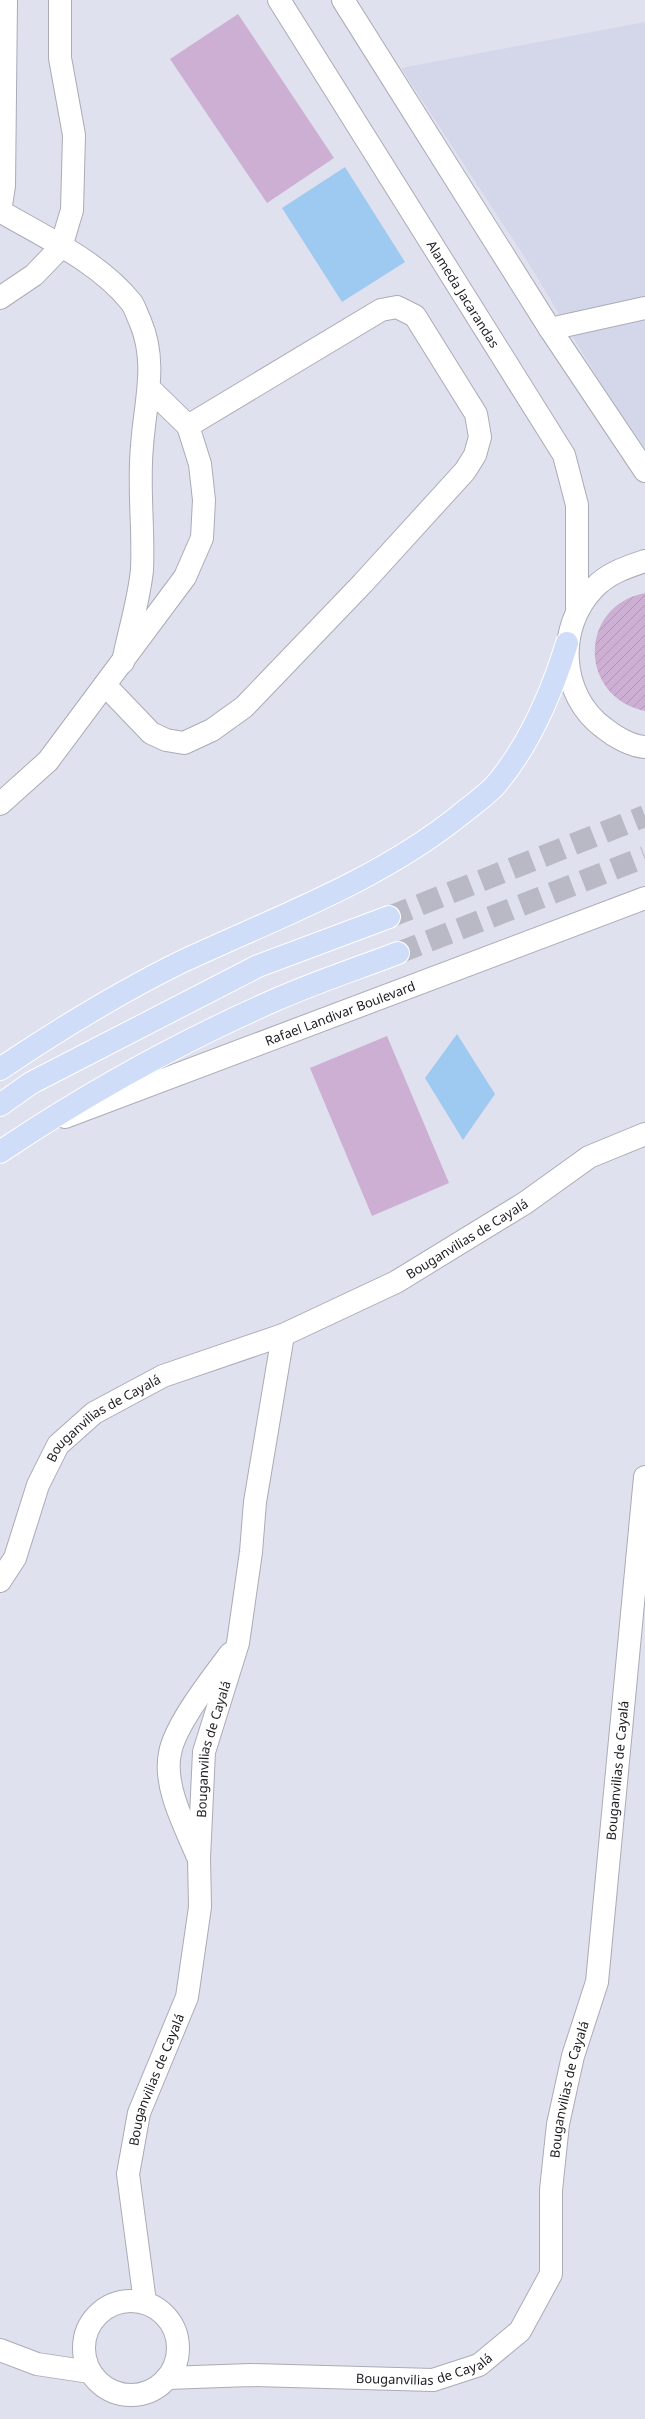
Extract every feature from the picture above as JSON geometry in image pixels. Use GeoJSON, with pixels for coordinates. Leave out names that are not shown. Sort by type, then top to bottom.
{"type":"FeatureCollection","features":[{"type":"Feature","properties":{"kind":"main road"},"geometry":{"type":"LineString","coordinates":[[0,1069],[114,998],[179,963],[322,898],[404,854],[440,831],[498,781],[532,730],[555,683],[567,643]]}},
{"type":"Feature","properties":{"kind":"main road"},"geometry":{"type":"LineString","coordinates":[[0,1105],[31,1083],[258,966],[390,917]]}},
{"type":"Feature","properties":{"kind":"main road","name":"Rafael Landivar Boulevard"},"geometry":{"type":"LineString","coordinates":[[0,1152],[36,1128],[180,1046],[274,1000],[398,953]]}},
{"type":"Feature","properties":{"kind":"street"},"geometry":{"type":"LineString","coordinates":[[6,0],[4,186],[0,211],[85,261],[113,283],[132,303],[145,333],[150,358],[150,389],[142,445],[140,488],[144,531],[141,572],[123,662]]}},
{"type":"Feature","properties":{"kind":"street"},"geometry":{"type":"LineString","coordinates":[[0,298],[34,275],[61,247],[72,210],[74,135],[60,58],[60,0]]}},
{"type":"Feature","properties":{"kind":"street","name":"Alameda Jacarandas"},"geometry":{"type":"LineString","coordinates":[[279,0],[564,455],[577,505],[576,611]]}},
{"type":"Feature","properties":{"kind":"street"},"geometry":{"type":"LineString","coordinates":[[342,0],[550,329],[645,472]]}},
{"type":"Feature","properties":{"kind":"street"},"geometry":{"type":"LineString","coordinates":[[105,685],[151,733],[166,740],[184,743],[212,730],[244,708],[364,583],[465,471],[475,455],[480,437],[476,414],[415,316],[397,307],[381,310],[188,426]]}},
{"type":"Feature","properties":{"kind":"street"},"geometry":{"type":"LineString","coordinates":[[550,329],[645,308]]}},
{"type":"Feature","properties":{"kind":"street"},"geometry":{"type":"LineString","coordinates":[[0,804],[48,761],[185,577],[202,538],[204,500],[200,464],[188,426],[150,389]]}},
{"type":"Feature","properties":{"kind":"street"},"geometry":{"type":"LineString","coordinates":[[645,561],[618,570],[594,587],[576,611],[567,643],[568,671],[577,697],[593,720],[615,737],[645,747]]}},
{"type":"Feature","properties":{"kind":"street","name":"Rafael Landivar Boulevard"},"geometry":{"type":"LineString","coordinates":[[36,1128],[645,898]]}},
{"type":"Feature","properties":{"kind":"street","name":"Bouganvilias de Cayalá"},"geometry":{"type":"LineString","coordinates":[[0,1581],[15,1558],[38,1485],[58,1445],[94,1413],[163,1376],[284,1335],[396,1282],[525,1203],[590,1157],[645,1134]]}},
{"type":"Feature","properties":{"kind":"street","name":"Bouganvilias de Cayalá"},"geometry":{"type":"LineString","coordinates":[[146,2302],[128,2174],[139,2113],[187,1997],[200,1907],[199,1858],[204,1752],[238,1643],[251,1552],[255,1502],[284,1335]]}},
{"type":"Feature","properties":{"kind":"street","name":"Bouganvilias de Cayalá"},"geometry":{"type":"LineString","coordinates":[[167,2378],[250,2375],[433,2380],[479,2365],[520,2331],[551,2274],[551,2190],[558,2124],[573,2056],[597,1982],[645,1477]]}},
{"type":"Feature","properties":{"kind":"street","name":"Bouganvilias de Cayalá"},"geometry":{"type":"LineString","coordinates":[[199,1858],[174,1797],[170,1753],[177,1734],[203,1690],[238,1643]]}},
{"type":"Feature","properties":{"kind":"street"},"geometry":{"type":"LineString","coordinates":[[129,2300],[146,2302],[159,2310],[170,2321],[177,2335],[178,2350],[175,2365],[167,2378],[156,2388],[142,2394],[127,2395],[106,2388],[90,2372],[84,2357],[84,2341],[90,2325],[100,2312],[114,2304],[129,2300]]}},
{"type":"Feature","properties":{"kind":"street"},"geometry":{"type":"LineString","coordinates":[[0,2350],[37,2364],[90,2372]]}},
{"type":"Feature","properties":{"kind":"shaded area"},"geometry":{"type":"Polygon","coordinates":[[[238,14],[334,158],[267,203],[170,59],[238,14]]]}},
{"type":"Feature","properties":{"kind":"shaded area"},"geometry":{"type":"Polygon","coordinates":[[[645,22],[645,457],[529,264],[401,68],[645,22]]]}},
{"type":"Feature","properties":{"kind":"shaded area"},"geometry":{"type":"Polygon","coordinates":[[[645,593],[645,711],[623,702],[607,688],[598,671],[595,652],[598,632],[607,615],[623,601],[645,593]]]}},
{"type":"Feature","properties":{"kind":"shaded area"},"geometry":{"type":"Polygon","coordinates":[[[387,1036],[449,1183],[372,1216],[310,1068],[387,1036]]]}},
{"type":"Feature","properties":{"kind":"water"},"geometry":{"type":"Polygon","coordinates":[[[345,167],[405,262],[342,302],[282,208],[345,167]]]}},
{"type":"Feature","properties":{"kind":"water"},"geometry":{"type":"Polygon","coordinates":[[[457,1034],[495,1094],[463,1140],[425,1078],[457,1034]]]}},
{"type":"Feature","properties":{"kind":"tunnel"},"geometry":{"type":"LineString","coordinates":[[389,917],[645,816]]}},
{"type":"Feature","properties":{"kind":"tunnel"},"geometry":{"type":"LineString","coordinates":[[398,953],[645,857]]}}]}
